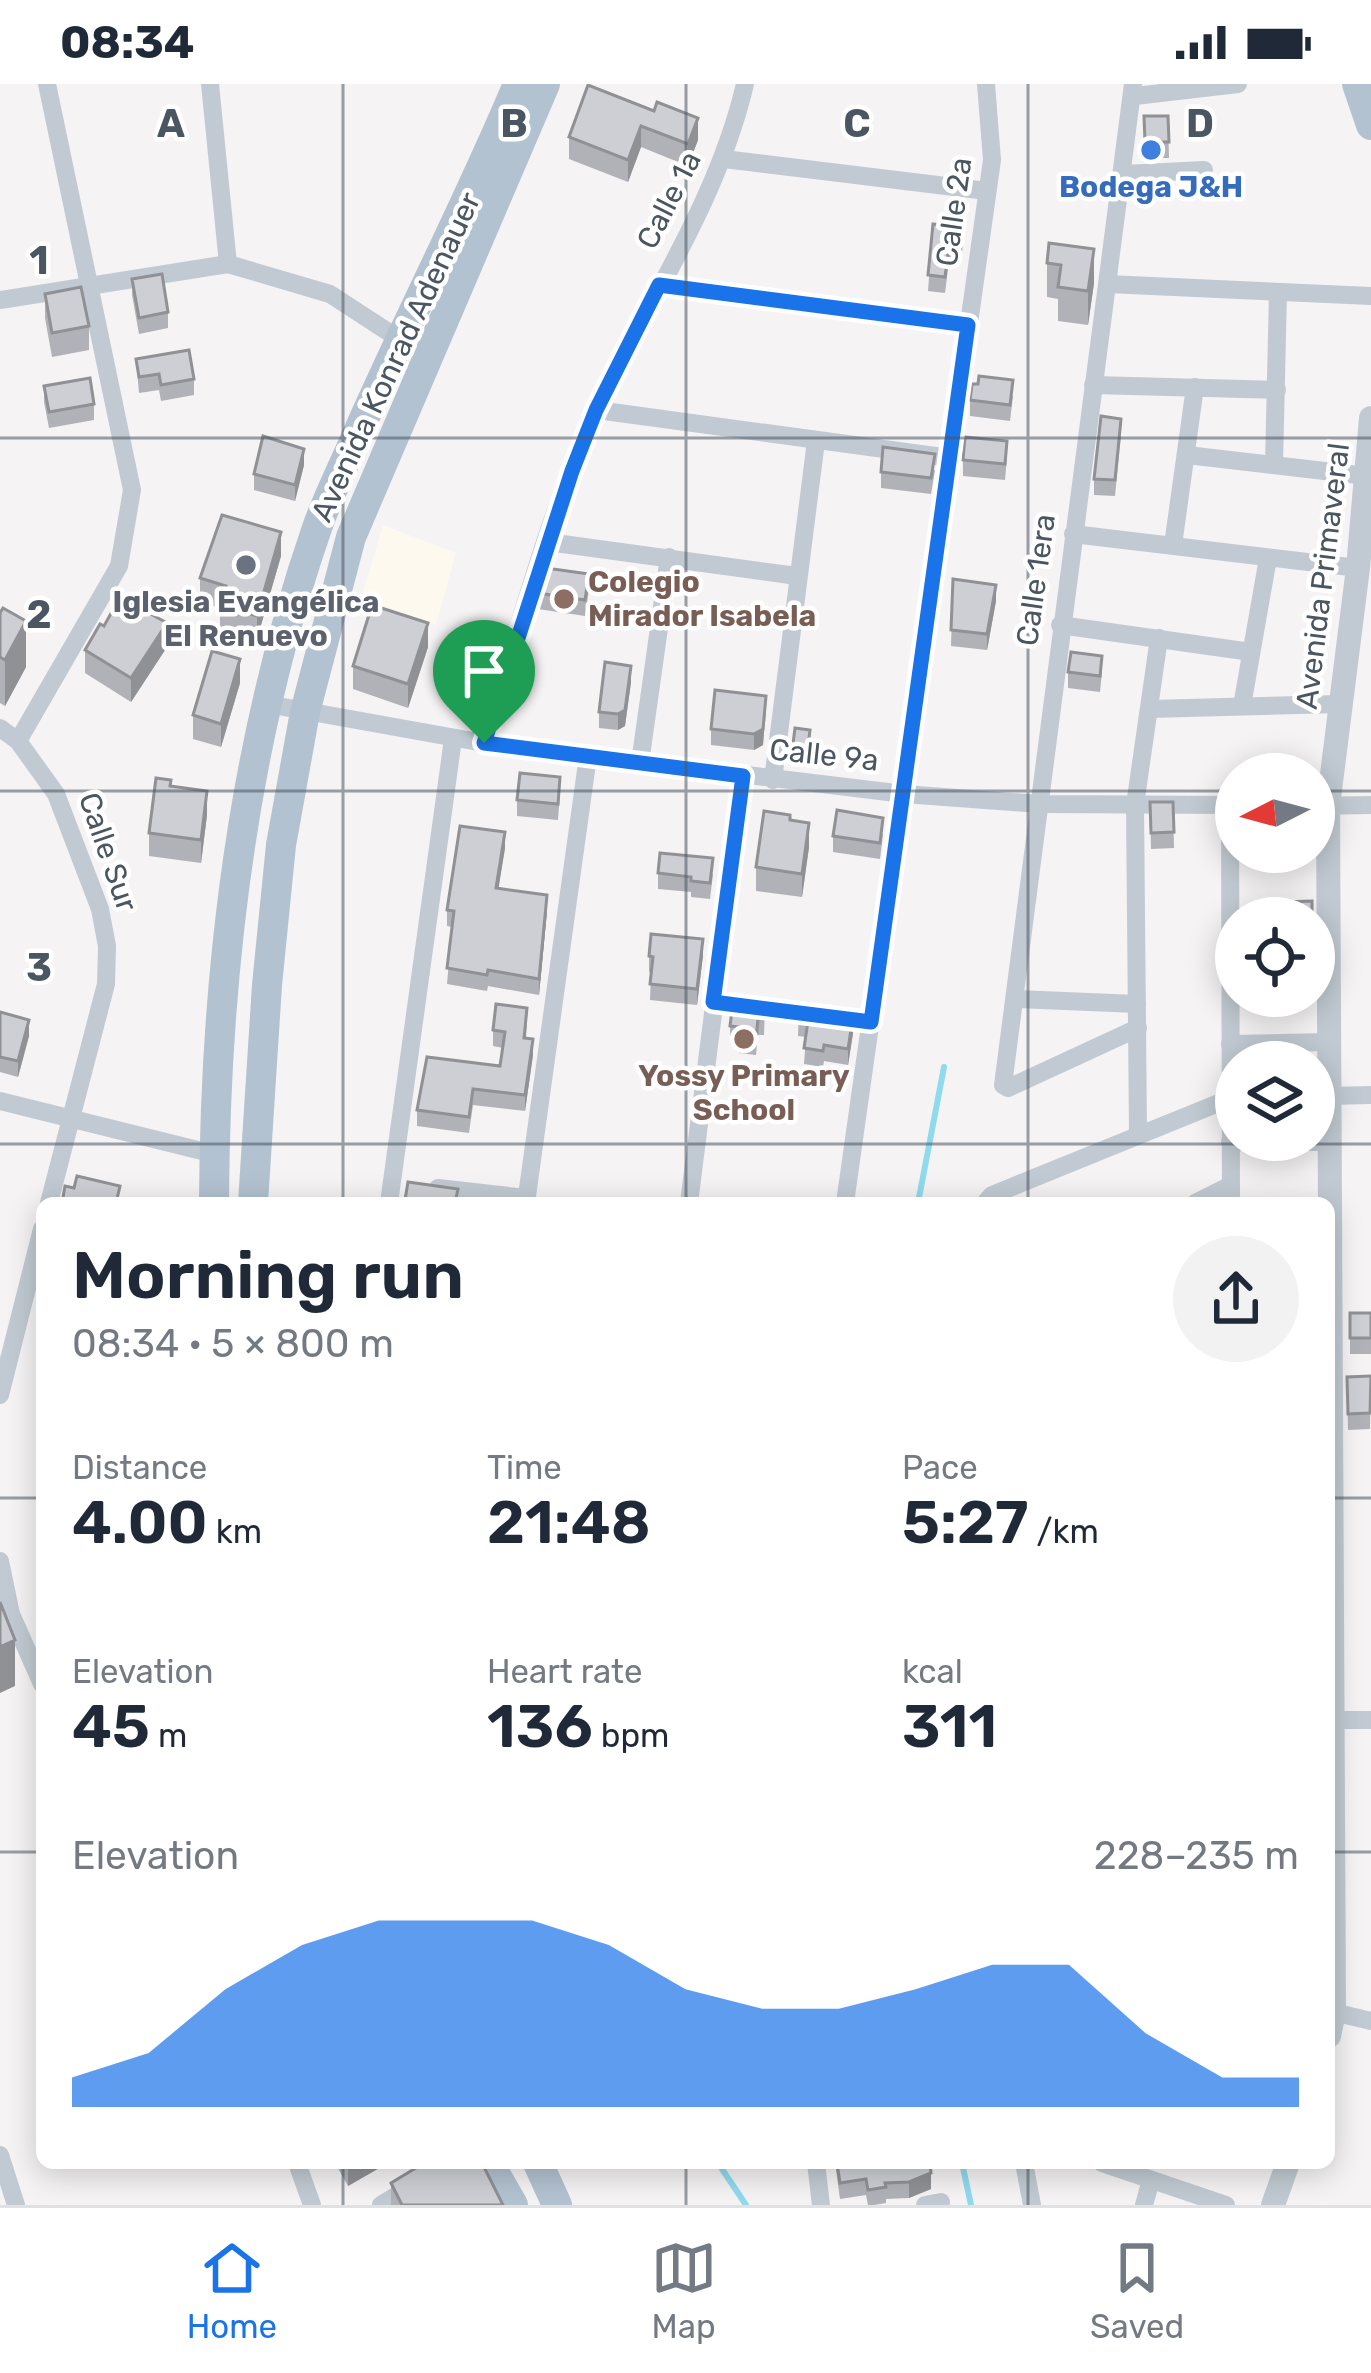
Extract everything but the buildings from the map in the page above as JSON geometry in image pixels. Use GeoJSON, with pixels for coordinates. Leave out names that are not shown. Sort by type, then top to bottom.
{"type":"FeatureCollection","features":[{"type":"Feature","properties":{"kind":"main road","name":"Avenida Konrad Adenauer"},"geometry":{"type":"LineString","coordinates":[[214,1197],[225,983],[242,837],[266,704],[316,530],[399,338],[483,168],[518,84]]}},
{"type":"Feature","properties":{"kind":"main road","name":"Avenida Konrad Adenauer"},"geometry":{"type":"LineString","coordinates":[[254,1197],[281,845],[304,712],[351,538],[545,84]]}},
{"type":"Feature","properties":{"kind":"main road"},"geometry":{"type":"LineString","coordinates":[[1358,84],[1371,125]]}},
{"type":"Feature","properties":{"kind":"main road"},"geometry":{"type":"LineString","coordinates":[[492,2169],[512,2205]]}},
{"type":"Feature","properties":{"kind":"main road"},"geometry":{"type":"LineString","coordinates":[[541,2169],[557,2205]]}},
{"type":"Feature","properties":{"kind":"street"},"geometry":{"type":"LineString","coordinates":[[18,741],[111,583],[129,525],[132,490],[46,84]]}},
{"type":"Feature","properties":{"kind":"street"},"geometry":{"type":"LineString","coordinates":[[210,84],[228,263]]}},
{"type":"Feature","properties":{"kind":"street","name":"Calle 1a"},"geometry":{"type":"LineString","coordinates":[[484,743],[596,410],[724,159],[746,84]]}},
{"type":"Feature","properties":{"kind":"street","name":"Calle 2a"},"geometry":{"type":"LineString","coordinates":[[846,1197],[993,146],[986,84]]}},
{"type":"Feature","properties":{"kind":"street"},"geometry":{"type":"LineString","coordinates":[[1134,90],[1238,84]]}},
{"type":"Feature","properties":{"kind":"street","name":"Calle 1era"},"geometry":{"type":"LineString","coordinates":[[1134,90],[1003,1085],[1008,1088],[1138,1028]]}},
{"type":"Feature","properties":{"kind":"street"},"geometry":{"type":"LineString","coordinates":[[724,159],[987,191]]}},
{"type":"Feature","properties":{"kind":"street"},"geometry":{"type":"LineString","coordinates":[[1124,174],[1204,170]]}},
{"type":"Feature","properties":{"kind":"street"},"geometry":{"type":"LineString","coordinates":[[0,300],[228,263],[330,294],[399,338]]}},
{"type":"Feature","properties":{"kind":"street"},"geometry":{"type":"LineString","coordinates":[[1108,284],[1371,296]]}},
{"type":"Feature","properties":{"kind":"street"},"geometry":{"type":"LineString","coordinates":[[659,285],[968,325]]}},
{"type":"Feature","properties":{"kind":"street"},"geometry":{"type":"LineString","coordinates":[[1274,465],[1278,292]]}},
{"type":"Feature","properties":{"kind":"street"},"geometry":{"type":"LineString","coordinates":[[1093,386],[1277,390]]}},
{"type":"Feature","properties":{"kind":"street"},"geometry":{"type":"LineString","coordinates":[[1173,545],[1195,387]]}},
{"type":"Feature","properties":{"kind":"street"},"geometry":{"type":"LineString","coordinates":[[596,410],[950,458]]}},
{"type":"Feature","properties":{"kind":"street","name":"Avenida Primaveral"},"geometry":{"type":"LineString","coordinates":[[1330,753],[1358,568],[1371,418]]}},
{"type":"Feature","properties":{"kind":"street"},"geometry":{"type":"LineString","coordinates":[[773,780],[816,441]]}},
{"type":"Feature","properties":{"kind":"street"},"geometry":{"type":"LineString","coordinates":[[1187,455],[1367,476]]}},
{"type":"Feature","properties":{"kind":"street"},"geometry":{"type":"LineString","coordinates":[[1073,534],[1358,568]]}},
{"type":"Feature","properties":{"kind":"street"},"geometry":{"type":"LineString","coordinates":[[548,542],[797,576]]}},
{"type":"Feature","properties":{"kind":"street"},"geometry":{"type":"LineString","coordinates":[[640,763],[669,556]]}},
{"type":"Feature","properties":{"kind":"street"},"geometry":{"type":"LineString","coordinates":[[1242,706],[1268,558]]}},
{"type":"Feature","properties":{"kind":"street"},"geometry":{"type":"LineString","coordinates":[[1060,625],[1251,652]]}},
{"type":"Feature","properties":{"kind":"street"},"geometry":{"type":"LineString","coordinates":[[1138,1133],[1135,806],[1159,638]]}},
{"type":"Feature","properties":{"kind":"street","name":"Calle 9a"},"geometry":{"type":"LineString","coordinates":[[266,704],[453,739],[904,794],[1039,804],[1215,805]]}},
{"type":"Feature","properties":{"kind":"street"},"geometry":{"type":"LineString","coordinates":[[1150,709],[1339,704]]}},
{"type":"Feature","properties":{"kind":"street","name":"Calle Sur"},"geometry":{"type":"LineString","coordinates":[[0,728],[18,741],[56,794],[100,909],[107,946],[106,984],[51,1197]]}},
{"type":"Feature","properties":{"kind":"street"},"geometry":{"type":"LineString","coordinates":[[453,739],[390,1193],[458,1197]]}},
{"type":"Feature","properties":{"kind":"street"},"geometry":{"type":"LineString","coordinates":[[527,1197],[588,756]]}},
{"type":"Feature","properties":{"kind":"street"},"geometry":{"type":"LineString","coordinates":[[690,1197],[743,776]]}},
{"type":"Feature","properties":{"kind":"street"},"geometry":{"type":"LineString","coordinates":[[1335,806],[1371,805]]}},
{"type":"Feature","properties":{"kind":"street"},"geometry":{"type":"LineString","coordinates":[[1230,1041],[1232,873]]}},
{"type":"Feature","properties":{"kind":"street","name":"Avenida Primaveral"},"geometry":{"type":"LineString","coordinates":[[1323,873],[1328,1041]]}},
{"type":"Feature","properties":{"kind":"street"},"geometry":{"type":"LineString","coordinates":[[1017,999],[1137,1004]]}},
{"type":"Feature","properties":{"kind":"street"},"geometry":{"type":"LineString","coordinates":[[713,1002],[871,1022]]}},
{"type":"Feature","properties":{"kind":"street"},"geometry":{"type":"LineString","coordinates":[[1335,1096],[1371,1096]]}},
{"type":"Feature","properties":{"kind":"street"},"geometry":{"type":"LineString","coordinates":[[0,1101],[214,1154]]}},
{"type":"Feature","properties":{"kind":"street"},"geometry":{"type":"LineString","coordinates":[[995,1197],[1215,1104]]}},
{"type":"Feature","properties":{"kind":"street"},"geometry":{"type":"LineString","coordinates":[[1231,1161],[1231,1194]]}},
{"type":"Feature","properties":{"kind":"street","name":"Avenida Primaveral"},"geometry":{"type":"LineString","coordinates":[[1330,1161],[1331,1197]]}},
{"type":"Feature","properties":{"kind":"street"},"geometry":{"type":"LineString","coordinates":[[0,1395],[36,1252]]}},
{"type":"Feature","properties":{"kind":"street","name":"Avenida Primaveral"},"geometry":{"type":"LineString","coordinates":[[1335,1345],[1336,1379]]}},
{"type":"Feature","properties":{"kind":"street"},"geometry":{"type":"LineString","coordinates":[[0,1561],[11,1614],[36,1670]]}},
{"type":"Feature","properties":{"kind":"street"},"geometry":{"type":"LineString","coordinates":[[1335,1720],[1371,1720]]}},
{"type":"Feature","properties":{"kind":"street"},"geometry":{"type":"LineString","coordinates":[[1335,2020],[1371,2021]]}},
{"type":"Feature","properties":{"kind":"street"},"geometry":{"type":"LineString","coordinates":[[0,2155],[16,2205]]}},
{"type":"Feature","properties":{"kind":"street"},"geometry":{"type":"LineString","coordinates":[[299,2169],[312,2205]]}},
{"type":"Feature","properties":{"kind":"street"},"geometry":{"type":"LineString","coordinates":[[381,2205],[440,2169]]}},
{"type":"Feature","properties":{"kind":"street"},"geometry":{"type":"LineString","coordinates":[[817,2169],[821,2205]]}},
{"type":"Feature","properties":{"kind":"street"},"geometry":{"type":"LineString","coordinates":[[1025,2169],[1032,2205]]}},
{"type":"Feature","properties":{"kind":"street"},"geometry":{"type":"LineString","coordinates":[[1119,2169],[1226,2205]]}},
{"type":"Feature","properties":{"kind":"street"},"geometry":{"type":"LineString","coordinates":[[1273,2205],[1286,2169]]}},
{"type":"Feature","properties":{"kind":"street"},"geometry":{"type":"LineString","coordinates":[[1144,2205],[1151,2180]]}},
{"type":"Feature","properties":{"kind":"shaded area"},"geometry":{"type":"Polygon","coordinates":[[[383,525],[456,553],[436,625],[361,598],[383,525]]]}},
{"type":"Feature","properties":{"kind":"waterway"},"geometry":{"type":"LineString","coordinates":[[919,1197],[944,1067]]}},
{"type":"Feature","properties":{"kind":"waterway"},"geometry":{"type":"LineString","coordinates":[[722,2169],[746,2205]]}},
{"type":"Feature","properties":{"kind":"waterway"},"geometry":{"type":"LineString","coordinates":[[963,2169],[971,2205]]}},
{"type":"Feature","properties":{"kind":"place","name":"Bodega J&H"},"geometry":{"type":"Point","coordinates":[1151,150]}},
{"type":"Feature","properties":{"kind":"place","name":"Iglesia Evangélica El Renuevo"},"geometry":{"type":"Point","coordinates":[246,565]}},
{"type":"Feature","properties":{"kind":"place","name":"Colegio Mirador Isabela"},"geometry":{"type":"Point","coordinates":[564,599]}},
{"type":"Feature","properties":{"kind":"place","name":"Yossy Primary School"},"geometry":{"type":"Point","coordinates":[744,1039]}},
{"type":"Feature","properties":{"kind":"route"},"geometry":{"type":"LineString","coordinates":[[659,285],[968,325],[871,1022],[713,1002],[743,776],[484,743],[572,471],[596,410],[659,285]]}}]}
